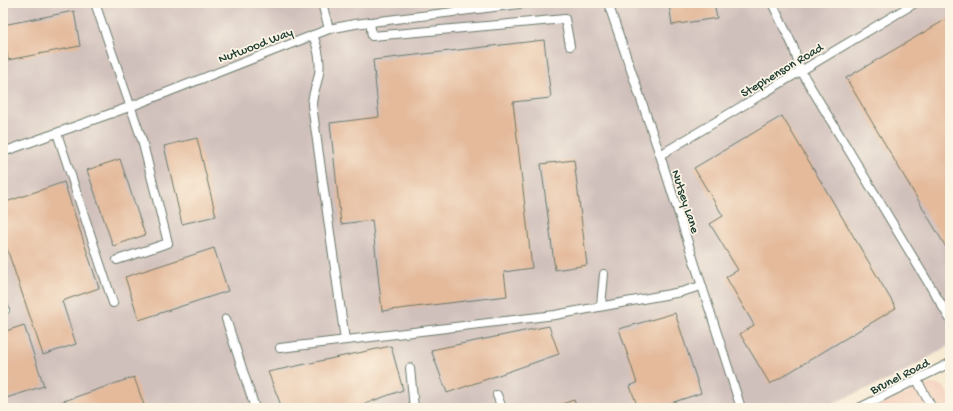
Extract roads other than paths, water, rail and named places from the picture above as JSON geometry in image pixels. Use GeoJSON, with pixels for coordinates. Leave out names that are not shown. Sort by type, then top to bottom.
{"type":"FeatureCollection","features":[{"type":"Feature","properties":{"kind":"lane"},"geometry":{"type":"LineString","coordinates":[[95,3],[132,106],[168,243],[117,260]]}},
{"type":"Feature","properties":{"kind":"lane"},"geometry":{"type":"LineString","coordinates":[[322,3],[329,30]]}},
{"type":"Feature","properties":{"kind":"lane","name":"Nutwood Way"},"geometry":{"type":"LineString","coordinates":[[3,152],[132,106],[329,30],[370,22],[528,3]]}},
{"type":"Feature","properties":{"kind":"lane","name":"Nutsey Lane"},"geometry":{"type":"LineString","coordinates":[[608,3],[660,156],[741,408]]}},
{"type":"Feature","properties":{"kind":"lane"},"geometry":{"type":"LineString","coordinates":[[772,3],[793,46],[801,71],[950,320]]}},
{"type":"Feature","properties":{"kind":"lane","name":"Stephenson Road"},"geometry":{"type":"LineString","coordinates":[[660,156],[916,3]]}},
{"type":"Feature","properties":{"kind":"lane"},"geometry":{"type":"LineString","coordinates":[[370,22],[372,36],[565,19],[570,46]]}},
{"type":"Feature","properties":{"kind":"lane"},"geometry":{"type":"LineString","coordinates":[[313,35],[318,50],[320,71],[312,96],[312,106],[345,340]]}},
{"type":"Feature","properties":{"kind":"lane"},"geometry":{"type":"LineString","coordinates":[[57,133],[113,303]]}},
{"type":"Feature","properties":{"kind":"lane"},"geometry":{"type":"LineString","coordinates":[[601,306],[604,274]]}},
{"type":"Feature","properties":{"kind":"lane"},"geometry":{"type":"LineString","coordinates":[[280,348],[555,315],[681,292],[701,286]]}},
{"type":"Feature","properties":{"kind":"lane"},"geometry":{"type":"LineString","coordinates":[[226,319],[255,408]]}},
{"type":"Feature","properties":{"kind":"lane","name":"Brunel Road"},"geometry":{"type":"LineString","coordinates":[[859,408],[950,363]]}},
{"type":"Feature","properties":{"kind":"lane"},"geometry":{"type":"LineString","coordinates":[[410,368],[414,408]]}},
{"type":"Feature","properties":{"kind":"lane"},"geometry":{"type":"LineString","coordinates":[[917,380],[932,408]]}},
{"type":"Feature","properties":{"kind":"lane"},"geometry":{"type":"LineString","coordinates":[[497,395],[502,408]]}}]}
